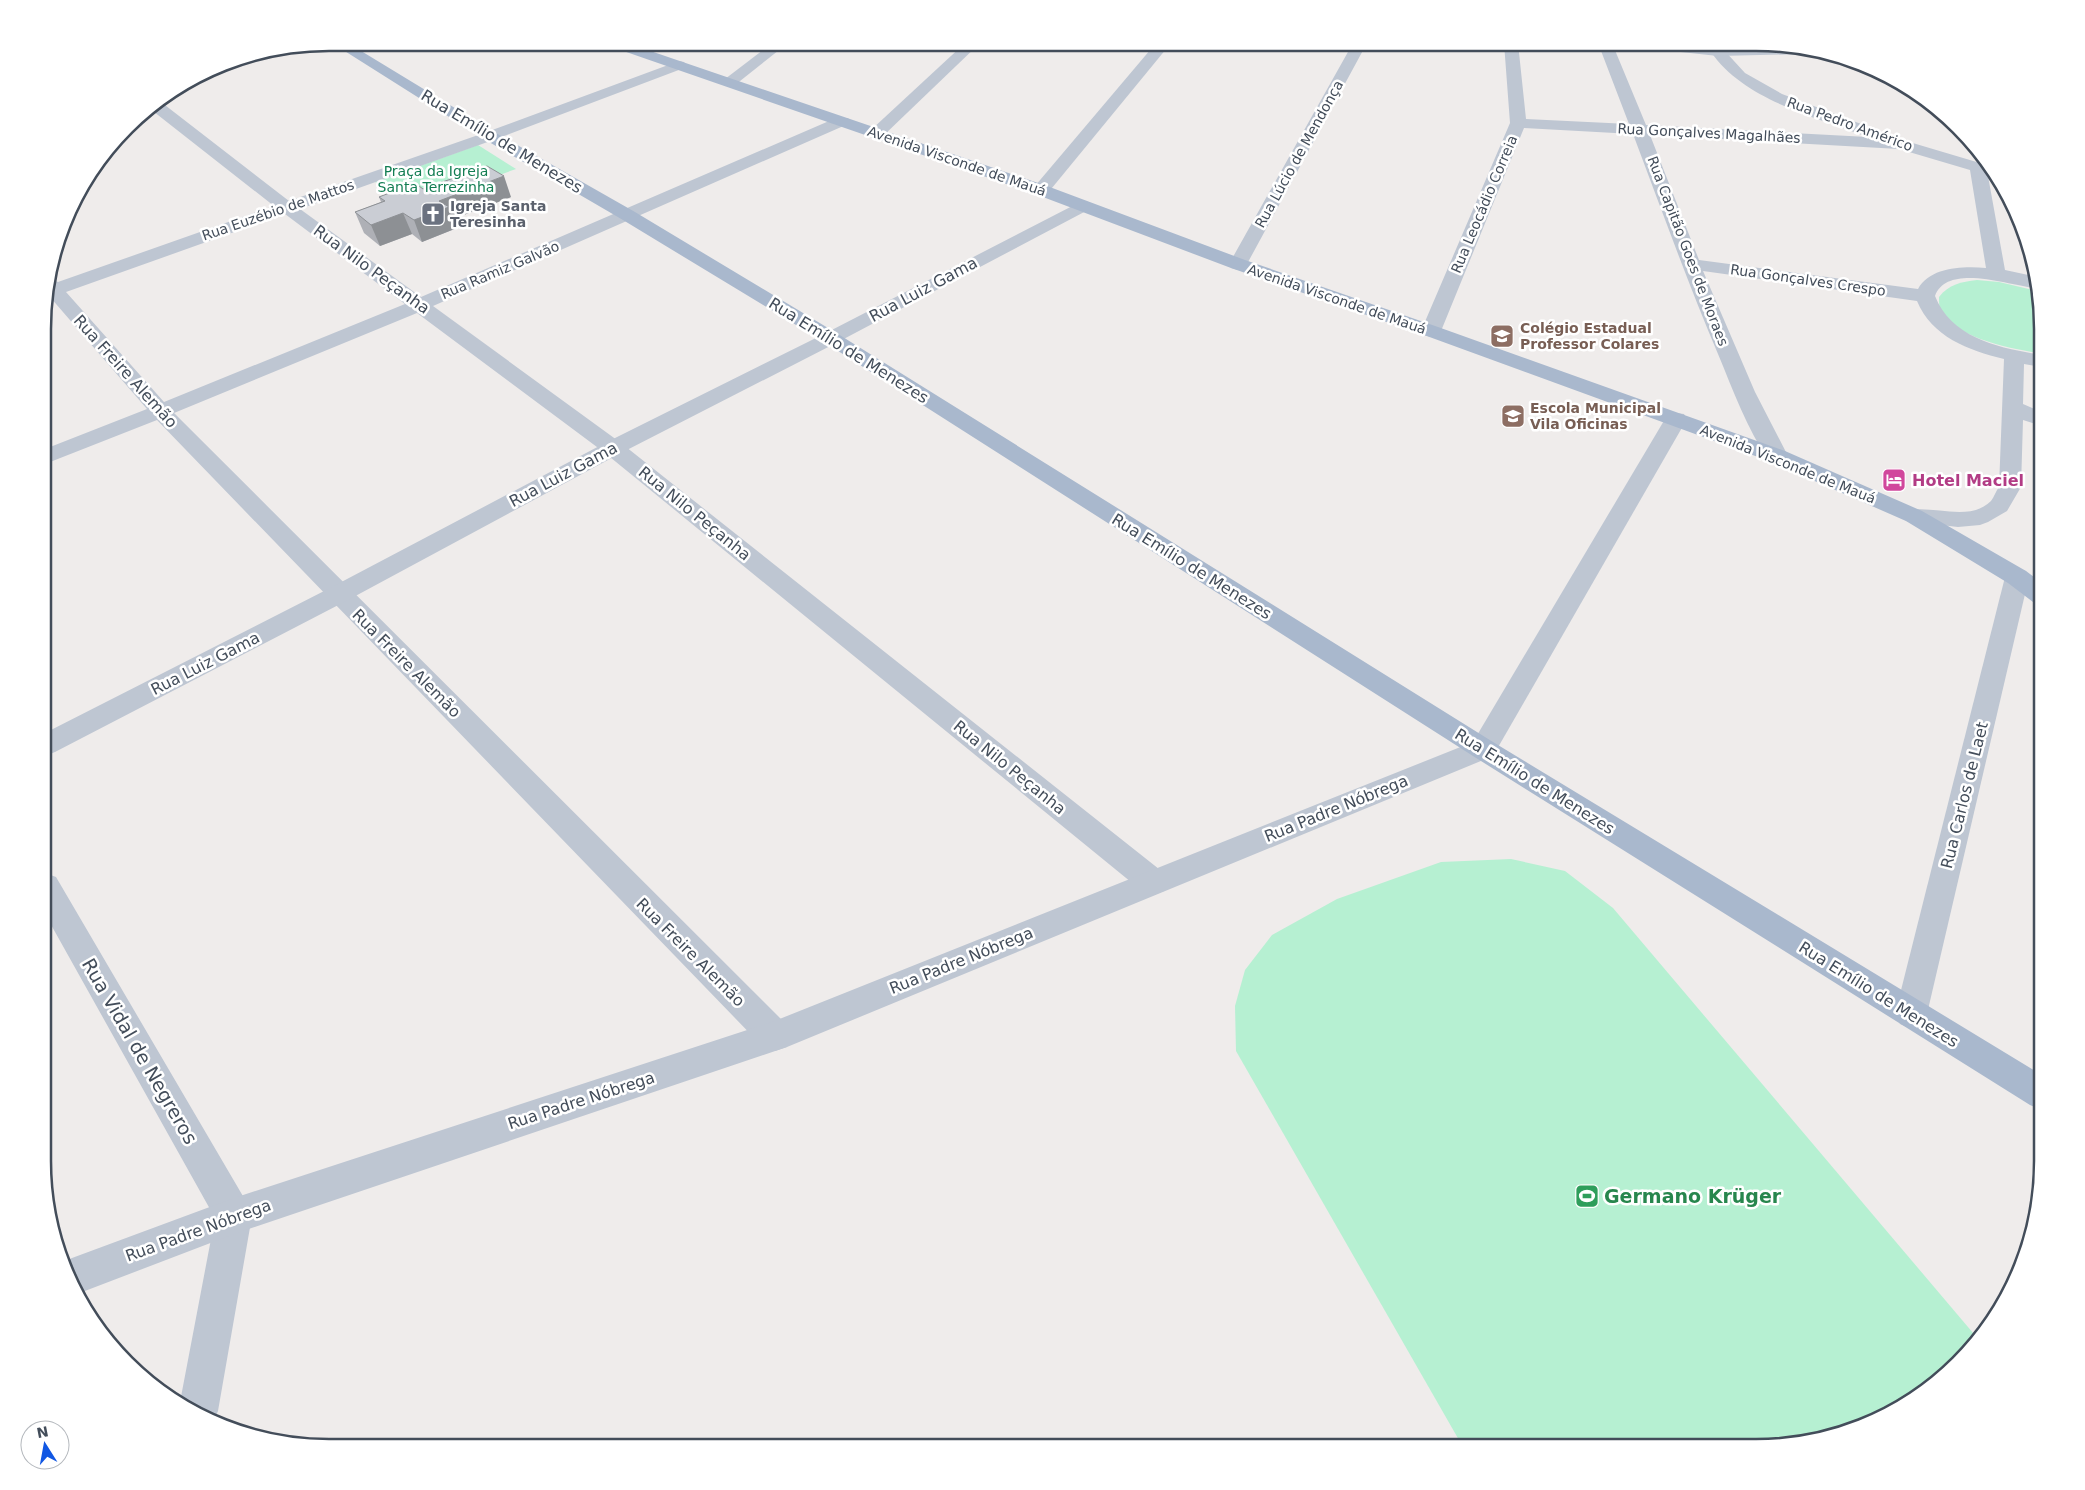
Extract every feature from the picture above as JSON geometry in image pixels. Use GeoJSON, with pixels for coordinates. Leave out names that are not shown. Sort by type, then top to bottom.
{"type":"FeatureCollection","features":[{"type":"Feature","properties":{"kind":"main road","name":"Rua Emílio de Menezes"},"geometry":{"type":"LineString","coordinates":[[353,51],[490,136],[629,216],[831,338],[1482,749],[2034,1089]]}},
{"type":"Feature","properties":{"kind":"main road","name":"Avenida Visconde de Mauá"},"geometry":{"type":"LineString","coordinates":[[638,51],[1041,190],[1238,264],[1431,331],[1777,456],[1914,516],[2017,577],[2034,590]]}},
{"type":"Feature","properties":{"kind":"street"},"geometry":{"type":"LineString","coordinates":[[730,82],[771,51]]}},
{"type":"Feature","properties":{"kind":"street"},"geometry":{"type":"LineString","coordinates":[[877,133],[965,51]]}},
{"type":"Feature","properties":{"kind":"street"},"geometry":{"type":"LineString","coordinates":[[1041,190],[1157,51]]}},
{"type":"Feature","properties":{"kind":"street","name":"Rua Lúcio de Mendonça"},"geometry":{"type":"LineString","coordinates":[[1238,264],[1356,51]]}},
{"type":"Feature","properties":{"kind":"street","name":"Rua Leocádio Correia"},"geometry":{"type":"LineString","coordinates":[[1431,331],[1518,123],[1512,51]]}},
{"type":"Feature","properties":{"kind":"street","name":"Rua Capitão Goes de Moraes"},"geometry":{"type":"LineString","coordinates":[[1608,51],[1641,130],[1690,264],[1754,415],[1777,456]]}},
{"type":"Feature","properties":{"kind":"street"},"geometry":{"type":"LineString","coordinates":[[1709,51],[1758,51]]}},
{"type":"Feature","properties":{"kind":"street","name":"Rua Pedro Américo"},"geometry":{"type":"LineString","coordinates":[[1718,52],[1740,76],[1777,97],[1900,144],[1982,168]]}},
{"type":"Feature","properties":{"kind":"street","name":"Rua Euzébio de Mattos"},"geometry":{"type":"LineString","coordinates":[[55,286],[490,136],[679,65]]}},
{"type":"Feature","properties":{"kind":"street","name":"Rua Nilo Peçanha"},"geometry":{"type":"LineString","coordinates":[[160,109],[286,207],[613,448],[1153,882]]}},
{"type":"Feature","properties":{"kind":"street","name":"Rua Ramiz Galvão"},"geometry":{"type":"LineString","coordinates":[[51,455],[161,412],[629,216],[842,121]]}},
{"type":"Feature","properties":{"kind":"street","name":"Rua Gonçalves Magalhães"},"geometry":{"type":"LineString","coordinates":[[1518,123],[1900,144]]}},
{"type":"Feature","properties":{"kind":"street"},"geometry":{"type":"LineString","coordinates":[[1987,174],[1996,274]]}},
{"type":"Feature","properties":{"kind":"street","name":"Rua Luiz Gama"},"geometry":{"type":"LineString","coordinates":[[51,742],[339,594],[613,448],[831,338],[1082,206]]}},
{"type":"Feature","properties":{"kind":"street","name":"Rua Gonçalves Crespo"},"geometry":{"type":"LineString","coordinates":[[1690,264],[1925,296]]}},
{"type":"Feature","properties":{"kind":"street"},"geometry":{"type":"LineString","coordinates":[[2029,282],[1996,274],[1968,273],[1946,277],[1931,284],[1925,296],[1928,309],[1939,323],[1959,336],[1984,348],[2014,357],[2034,360]]}},
{"type":"Feature","properties":{"kind":"street","name":"Rua Freire Alemão"},"geometry":{"type":"LineString","coordinates":[[54,293],[161,412],[774,1036]]}},
{"type":"Feature","properties":{"kind":"street"},"geometry":{"type":"LineString","coordinates":[[1914,516],[1958,519],[1980,517],[1999,506],[2010,487],[2014,357]]}},
{"type":"Feature","properties":{"kind":"street"},"geometry":{"type":"LineString","coordinates":[[2012,407],[2034,417]]}},
{"type":"Feature","properties":{"kind":"street"},"geometry":{"type":"LineString","coordinates":[[1482,749],[1676,419]]}},
{"type":"Feature","properties":{"kind":"street","name":"Rua Carlos de Laet"},"geometry":{"type":"LineString","coordinates":[[1911,1014],[2017,577]]}},
{"type":"Feature","properties":{"kind":"street","name":"Rua Padre Nóbrega"},"geometry":{"type":"LineString","coordinates":[[76,1275],[234,1216],[774,1036],[1482,749]]}},
{"type":"Feature","properties":{"kind":"street","name":"Rua Vidal de Negreros"},"geometry":{"type":"LineString","coordinates":[[51,896],[234,1216]]}},
{"type":"Feature","properties":{"kind":"street"},"geometry":{"type":"LineString","coordinates":[[199,1406],[234,1216]]}},
{"type":"Feature","properties":{"kind":"green space","name":"Praça da Igreja Santa Terrezinha"},"geometry":{"type":"Polygon","coordinates":[[[478,145],[516,169],[412,206],[375,182],[478,145]]]}},
{"type":"Feature","properties":{"kind":"green space"},"geometry":{"type":"Polygon","coordinates":[[[1977,280],[1999,282],[2030,289],[2034,352],[1985,341],[1958,328],[1947,319],[1940,309],[1939,297],[1956,284],[1977,280]]]}},
{"type":"Feature","properties":{"kind":"green space","name":"Germano Krüger"},"geometry":{"type":"Polygon","coordinates":[[[1511,859],[1565,871],[1613,908],[1973,1333],[1965,1344],[1939,1370],[1895,1402],[1862,1418],[1810,1433],[1756,1439],[1458,1439],[1236,1051],[1235,1006],[1245,970],[1272,935],[1337,899],[1441,862],[1511,859]]]}},
{"type":"Feature","properties":{"kind":"building"},"geometry":{"type":"Polygon","coordinates":[[[487,166],[504,176],[439,201],[449,207],[414,220],[403,213],[371,225],[355,212],[385,201],[379,197],[415,183],[423,189],[487,166]]]}},
{"type":"Feature","properties":{"kind":"place","name":"Igreja Santa Teresinha"},"geometry":{"type":"Point","coordinates":[433,214]}},
{"type":"Feature","properties":{"kind":"place","name":"Colégio Estadual Professor Colares"},"geometry":{"type":"Point","coordinates":[1502,336]}},
{"type":"Feature","properties":{"kind":"place","name":"Escola Municipal Vila Oficinas"},"geometry":{"type":"Point","coordinates":[1513,416]}},
{"type":"Feature","properties":{"kind":"place","name":"Hotel Maciel"},"geometry":{"type":"Point","coordinates":[1894,480]}},
{"type":"Feature","properties":{"kind":"place","name":"Germano Krüger"},"geometry":{"type":"Point","coordinates":[1587,1196]}}]}
